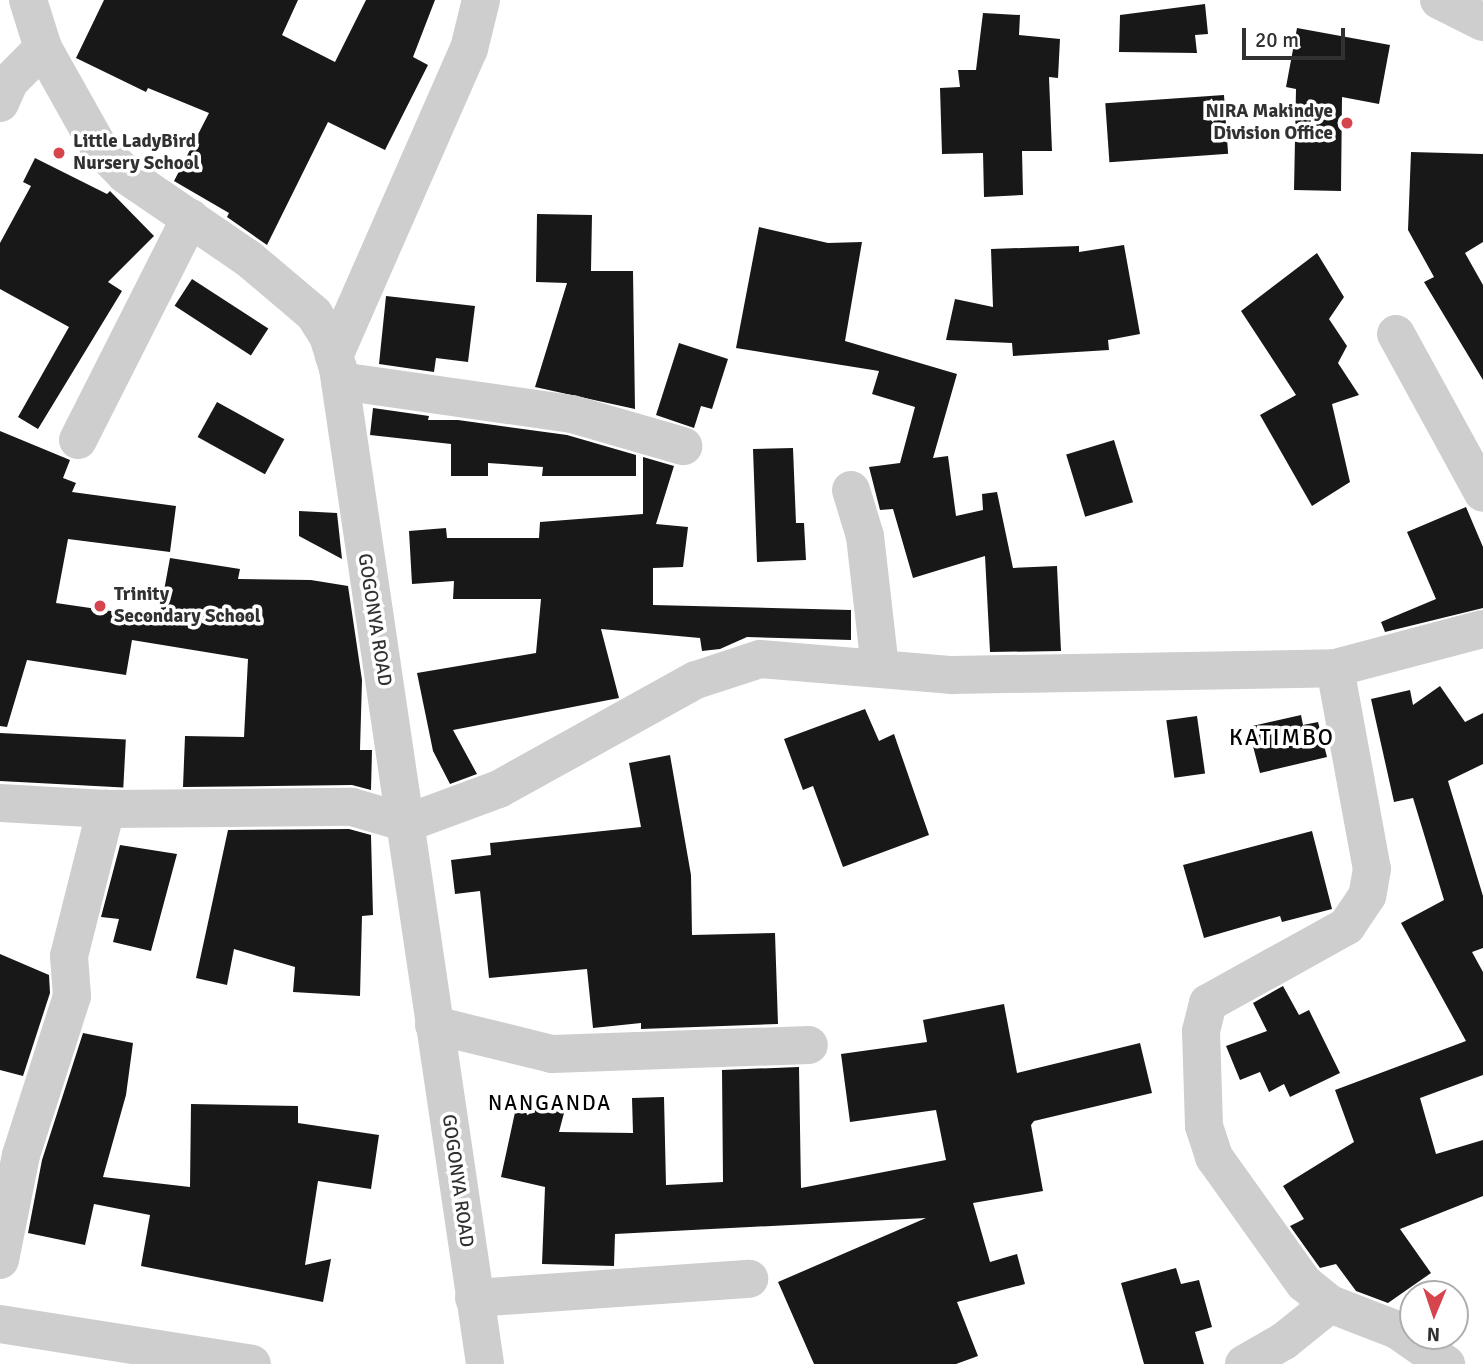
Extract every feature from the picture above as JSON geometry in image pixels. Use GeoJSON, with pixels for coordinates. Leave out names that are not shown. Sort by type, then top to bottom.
{"type":"FeatureCollection","features":[{"type":"Feature","properties":{"kind":"street","name":"GOGONYA ROAD"},"geometry":{"type":"LineString","coordinates":[[28,0],[43,48],[98,146],[126,175],[249,259],[314,314],[337,368],[407,823],[434,1026],[485,1364]]}},
{"type":"Feature","properties":{"kind":"street"},"geometry":{"type":"LineString","coordinates":[[481,0],[469,49],[337,368],[572,414],[684,446]]}},
{"type":"Feature","properties":{"kind":"street"},"geometry":{"type":"LineString","coordinates":[[1439,0],[1483,22]]}},
{"type":"Feature","properties":{"kind":"street"},"geometry":{"type":"LineString","coordinates":[[0,103],[10,81],[43,48]]}},
{"type":"Feature","properties":{"kind":"street"},"geometry":{"type":"LineString","coordinates":[[78,440],[190,218]]}},
{"type":"Feature","properties":{"kind":"street"},"geometry":{"type":"LineString","coordinates":[[1396,334],[1483,493]]}},
{"type":"Feature","properties":{"kind":"street"},"geometry":{"type":"LineString","coordinates":[[851,490],[865,536],[880,668]]}},
{"type":"Feature","properties":{"kind":"street"},"geometry":{"type":"LineString","coordinates":[[0,803],[106,809],[352,807],[407,823],[499,789],[696,680],[760,659],[965,676],[1335,668],[1483,629]]}},
{"type":"Feature","properties":{"kind":"street"},"geometry":{"type":"LineString","coordinates":[[1335,668],[1372,869],[1367,896],[1347,926],[1208,1003],[1201,1044],[1203,1126],[1214,1157],[1304,1283],[1330,1304],[1397,1330],[1446,1364]]}},
{"type":"Feature","properties":{"kind":"street"},"geometry":{"type":"LineString","coordinates":[[0,1260],[21,1155],[72,996],[69,957],[106,809]]}},
{"type":"Feature","properties":{"kind":"street"},"geometry":{"type":"LineString","coordinates":[[434,1026],[552,1054],[809,1045]]}},
{"type":"Feature","properties":{"kind":"street"},"geometry":{"type":"LineString","coordinates":[[474,1298],[749,1279]]}},
{"type":"Feature","properties":{"kind":"street"},"geometry":{"type":"LineString","coordinates":[[1244,1364],[1284,1341],[1330,1304]]}},
{"type":"Feature","properties":{"kind":"street"},"geometry":{"type":"LineString","coordinates":[[0,1324],[253,1364]]}},
{"type":"Feature","properties":{"kind":"building"},"geometry":{"type":"Polygon","coordinates":[[[104,0],[298,0],[282,35],[335,62],[366,0],[435,0],[413,57],[428,65],[385,150],[328,122],[267,245],[227,217],[229,213],[174,181],[209,113],[148,88],[146,92],[76,58],[104,0]]]}},
{"type":"Feature","properties":{"kind":"building"},"geometry":{"type":"Polygon","coordinates":[[[1205,4],[1208,34],[1195,35],[1197,53],[1119,52],[1120,15],[1205,4]]]}},
{"type":"Feature","properties":{"kind":"building"},"geometry":{"type":"Polygon","coordinates":[[[983,13],[1020,15],[1019,35],[1060,39],[1058,78],[1049,77],[1052,151],[1022,151],[1023,195],[984,197],[983,153],[942,154],[940,88],[960,87],[958,70],[976,70],[983,13]]]}},
{"type":"Feature","properties":{"kind":"building"},"geometry":{"type":"Polygon","coordinates":[[[1297,28],[1390,45],[1379,104],[1342,97],[1341,191],[1294,190],[1296,89],[1286,87],[1297,28]]]}},
{"type":"Feature","properties":{"kind":"building"},"geometry":{"type":"Polygon","coordinates":[[[1224,95],[1228,154],[1109,162],[1105,103],[1224,95]]]}},
{"type":"Feature","properties":{"kind":"building"},"geometry":{"type":"Polygon","coordinates":[[[1411,152],[1483,154],[1483,242],[1465,253],[1483,285],[1483,380],[1424,282],[1434,277],[1408,230],[1411,152]]]}},
{"type":"Feature","properties":{"kind":"building"},"geometry":{"type":"Polygon","coordinates":[[[35,158],[107,194],[110,191],[154,236],[108,282],[122,291],[38,429],[18,417],[69,327],[0,289],[0,243],[31,186],[23,182],[35,158]]]}},
{"type":"Feature","properties":{"kind":"building"},"geometry":{"type":"Polygon","coordinates":[[[537,214],[592,215],[591,271],[633,271],[635,409],[535,387],[567,283],[536,282],[537,214]]]}},
{"type":"Feature","properties":{"kind":"building"},"geometry":{"type":"Polygon","coordinates":[[[759,227],[828,243],[862,242],[845,341],[957,374],[933,458],[948,456],[956,516],[983,510],[982,494],[997,492],[1013,568],[1057,566],[1061,651],[990,652],[985,556],[913,578],[893,509],[880,510],[869,467],[900,463],[915,407],[872,394],[879,371],[736,348],[759,227]]]}},
{"type":"Feature","properties":{"kind":"building"},"geometry":{"type":"Polygon","coordinates":[[[1124,245],[1140,334],[1108,340],[1109,350],[1013,356],[1012,343],[946,340],[955,299],[993,307],[991,249],[1079,246],[1079,252],[1124,245]]]}},
{"type":"Feature","properties":{"kind":"building"},"geometry":{"type":"Polygon","coordinates":[[[1317,253],[1344,297],[1329,319],[1347,346],[1338,363],[1359,395],[1332,404],[1350,482],[1312,506],[1260,415],[1296,395],[1241,311],[1317,253]]]}},
{"type":"Feature","properties":{"kind":"building"},"geometry":{"type":"Polygon","coordinates":[[[192,279],[268,329],[251,355],[175,306],[192,279]]]}},
{"type":"Feature","properties":{"kind":"building"},"geometry":{"type":"Polygon","coordinates":[[[386,296],[475,306],[468,362],[436,358],[434,372],[379,364],[386,296]]]}},
{"type":"Feature","properties":{"kind":"building"},"geometry":{"type":"Polygon","coordinates":[[[679,343],[728,359],[712,409],[701,406],[694,428],[656,415],[679,343]]]}},
{"type":"Feature","properties":{"kind":"building"},"geometry":{"type":"Polygon","coordinates":[[[217,402],[284,439],[265,474],[198,437],[217,402]]]}},
{"type":"Feature","properties":{"kind":"building"},"geometry":{"type":"Polygon","coordinates":[[[373,408],[429,416],[428,420],[458,420],[567,435],[636,455],[636,476],[542,476],[543,467],[488,463],[488,476],[451,476],[451,444],[370,435],[373,408]]]}},
{"type":"Feature","properties":{"kind":"building"},"geometry":{"type":"Polygon","coordinates":[[[0,431],[70,460],[63,478],[76,483],[72,492],[176,506],[170,552],[68,539],[56,603],[159,618],[170,558],[240,569],[238,579],[311,580],[348,586],[362,680],[360,750],[372,750],[371,790],[352,785],[183,787],[185,736],[244,737],[248,659],[132,640],[126,675],[27,660],[7,727],[0,726],[0,431]]]}},
{"type":"Feature","properties":{"kind":"building"},"geometry":{"type":"Polygon","coordinates":[[[1114,440],[1133,502],[1085,517],[1066,455],[1114,440]]]}},
{"type":"Feature","properties":{"kind":"building"},"geometry":{"type":"Polygon","coordinates":[[[793,448],[796,523],[804,523],[806,560],[757,562],[753,449],[793,448]]]}},
{"type":"Feature","properties":{"kind":"building"},"geometry":{"type":"Polygon","coordinates":[[[643,457],[674,466],[656,524],[688,527],[683,567],[653,568],[653,605],[851,610],[851,640],[747,637],[720,649],[702,651],[700,638],[601,629],[619,698],[453,730],[477,774],[450,784],[433,751],[417,673],[536,653],[541,599],[453,599],[454,581],[412,584],[409,531],[446,528],[447,538],[539,538],[540,522],[643,514],[643,457]]]}},
{"type":"Feature","properties":{"kind":"building"},"geometry":{"type":"Polygon","coordinates":[[[1466,507],[1483,547],[1483,608],[1385,632],[1381,622],[1436,599],[1407,532],[1466,507]]]}},
{"type":"Feature","properties":{"kind":"building"},"geometry":{"type":"Polygon","coordinates":[[[299,511],[337,513],[342,559],[299,536],[299,511]]]}},
{"type":"Feature","properties":{"kind":"building"},"geometry":{"type":"Polygon","coordinates":[[[1440,686],[1465,722],[1483,713],[1483,764],[1448,781],[1483,896],[1483,948],[1472,952],[1483,972],[1483,1075],[1420,1098],[1436,1154],[1483,1140],[1483,1196],[1400,1229],[1431,1273],[1421,1280],[1399,1280],[1399,1295],[1388,1303],[1356,1291],[1336,1264],[1320,1268],[1290,1226],[1304,1219],[1283,1186],[1354,1142],[1335,1090],[1466,1041],[1401,923],[1444,900],[1413,798],[1394,802],[1371,699],[1410,690],[1413,705],[1440,686]]]}},
{"type":"Feature","properties":{"kind":"building"},"geometry":{"type":"Polygon","coordinates":[[[865,709],[879,741],[894,734],[929,835],[843,867],[813,786],[803,790],[784,739],[865,709]]]}},
{"type":"Feature","properties":{"kind":"building"},"geometry":{"type":"Polygon","coordinates":[[[1301,715],[1303,725],[1318,722],[1327,757],[1260,773],[1248,727],[1301,715]]]}},
{"type":"Feature","properties":{"kind":"building"},"geometry":{"type":"Polygon","coordinates":[[[1197,716],[1205,773],[1174,778],[1166,720],[1197,716]]]}},
{"type":"Feature","properties":{"kind":"building"},"geometry":{"type":"Polygon","coordinates":[[[0,733],[126,740],[123,788],[0,781],[0,733]]]}},
{"type":"Feature","properties":{"kind":"building"},"geometry":{"type":"Polygon","coordinates":[[[670,755],[691,875],[692,935],[775,933],[778,1024],[641,1029],[641,1023],[593,1028],[587,969],[489,978],[480,891],[455,894],[451,860],[491,855],[490,843],[641,827],[629,763],[670,755]]]}},
{"type":"Feature","properties":{"kind":"building"},"geometry":{"type":"Polygon","coordinates":[[[349,829],[371,835],[373,915],[362,916],[360,996],[293,992],[295,967],[234,949],[227,985],[196,978],[228,830],[349,829]]]}},
{"type":"Feature","properties":{"kind":"building"},"geometry":{"type":"Polygon","coordinates":[[[1312,831],[1332,909],[1282,922],[1280,916],[1204,938],[1183,865],[1312,831]]]}},
{"type":"Feature","properties":{"kind":"building"},"geometry":{"type":"Polygon","coordinates":[[[120,845],[177,854],[151,951],[113,942],[119,919],[101,917],[120,845]]]}},
{"type":"Feature","properties":{"kind":"building"},"geometry":{"type":"Polygon","coordinates":[[[0,954],[49,975],[50,993],[23,1076],[0,1070],[0,954]]]}},
{"type":"Feature","properties":{"kind":"building"},"geometry":{"type":"Polygon","coordinates":[[[1283,986],[1299,1015],[1309,1010],[1340,1073],[1290,1097],[1284,1084],[1269,1092],[1260,1072],[1240,1080],[1226,1046],[1267,1031],[1253,1003],[1283,986]]]}},
{"type":"Feature","properties":{"kind":"building"},"geometry":{"type":"Polygon","coordinates":[[[1004,1004],[1017,1073],[1140,1043],[1152,1093],[1034,1121],[1031,1125],[1043,1191],[973,1203],[990,1262],[1017,1254],[1025,1284],[957,1302],[978,1356],[956,1364],[814,1364],[778,1282],[926,1218],[615,1234],[614,1266],[542,1264],[545,1187],[501,1177],[517,1103],[564,1113],[559,1132],[633,1133],[632,1098],[664,1097],[666,1185],[723,1182],[722,1070],[799,1067],[801,1188],[946,1160],[936,1110],[850,1122],[841,1054],[927,1042],[923,1020],[1004,1004]]]}},
{"type":"Feature","properties":{"kind":"building"},"geometry":{"type":"Polygon","coordinates":[[[83,1033],[133,1043],[126,1095],[103,1177],[190,1187],[191,1104],[298,1106],[298,1123],[379,1135],[371,1189],[318,1181],[305,1265],[331,1259],[323,1302],[141,1266],[150,1215],[94,1204],[85,1245],[28,1233],[42,1160],[83,1033]]]}},
{"type":"Feature","properties":{"kind":"building"},"geometry":{"type":"Polygon","coordinates":[[[1176,1268],[1181,1284],[1199,1280],[1212,1327],[1195,1332],[1204,1364],[1144,1364],[1121,1283],[1176,1268]]]}},
{"type":"Feature","properties":{"kind":"place","name":"NIRA Makindye Division Office"},"geometry":{"type":"Point","coordinates":[1347,123]}},
{"type":"Feature","properties":{"kind":"place","name":"Little LadyBird Nursery School"},"geometry":{"type":"Point","coordinates":[59,153]}},
{"type":"Feature","properties":{"kind":"place","name":"Trinity Secondary School"},"geometry":{"type":"Point","coordinates":[100,606]}},
{"type":"Feature","properties":{"kind":"district","name":"KATIMBO"},"geometry":{"type":"Point","coordinates":[1282,738]}},
{"type":"Feature","properties":{"kind":"district","name":"NANGANDA"},"geometry":{"type":"Point","coordinates":[550,1103]}}]}
